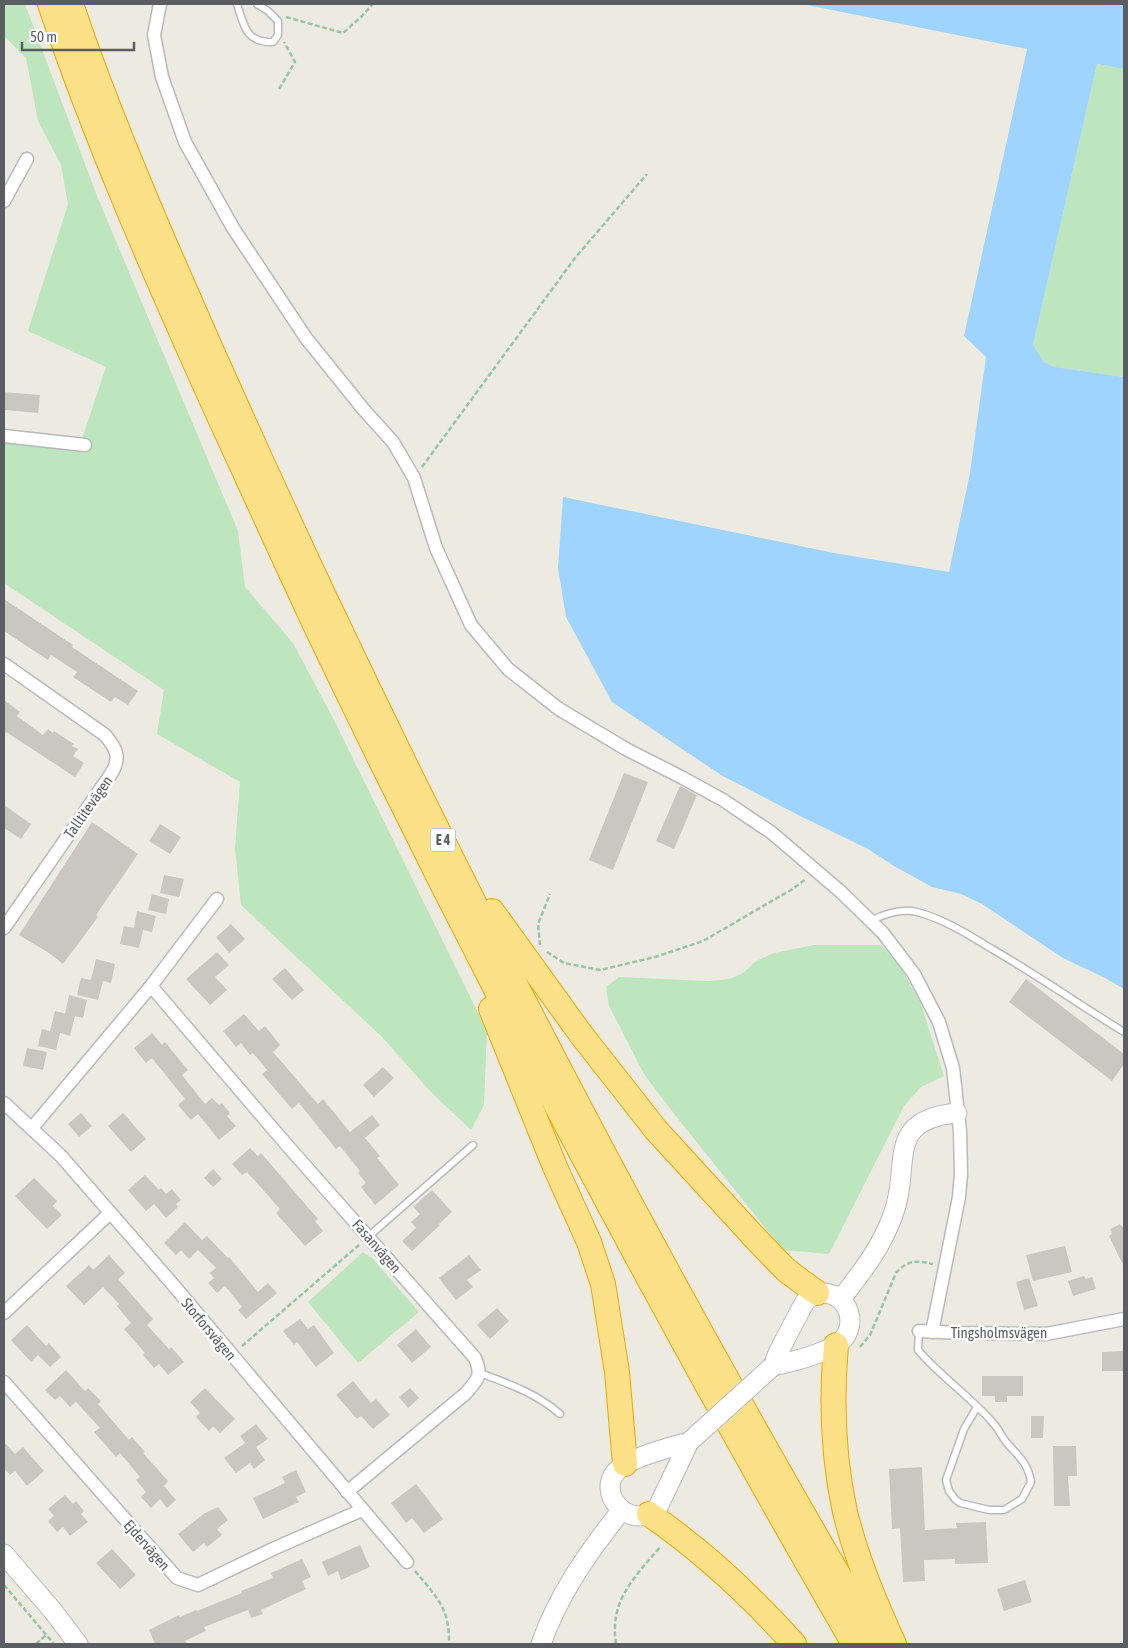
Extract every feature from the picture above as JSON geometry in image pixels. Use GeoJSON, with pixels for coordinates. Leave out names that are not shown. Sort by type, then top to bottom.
{"type":"FeatureCollection","features":[{"type":"Feature","properties":{"kind":"highway","name":"E 4"},"geometry":{"type":"LineString","coordinates":[[50,4],[106,157],[187,346],[348,694],[531,1013],[713,1355],[878,1644]]}},
{"type":"Feature","properties":{"kind":"highway","name":"E 4"},"geometry":{"type":"LineString","coordinates":[[72,4],[132,164],[198,320],[516,1027],[640,1262],[772,1501],[854,1644]]}},
{"type":"Feature","properties":{"kind":"highway"},"geometry":{"type":"LineString","coordinates":[[437,850],[656,1130],[786,1270],[817,1293]]}},
{"type":"Feature","properties":{"kind":"highway"},"geometry":{"type":"LineString","coordinates":[[437,850],[555,1166],[589,1242],[603,1284],[617,1372],[625,1464]]}},
{"type":"Feature","properties":{"kind":"highway"},"geometry":{"type":"LineString","coordinates":[[836,1345],[833,1371],[833,1421],[846,1512],[863,1572],[894,1644]]}},
{"type":"Feature","properties":{"kind":"highway"},"geometry":{"type":"LineString","coordinates":[[649,1514],[691,1544],[742,1589],[794,1644]]}},
{"type":"Feature","properties":{"kind":"street"},"geometry":{"type":"LineString","coordinates":[[160,4],[154,35],[162,77],[185,142],[233,228],[306,338],[364,410],[393,442],[414,478],[436,548],[472,625],[508,669],[559,710],[626,749],[722,800],[772,834],[842,892],[882,933],[914,974],[939,1022],[953,1068],[960,1131],[961,1174],[959,1197],[926,1331]]}},
{"type":"Feature","properties":{"kind":"street"},"geometry":{"type":"LineString","coordinates":[[4,201],[27,159]]}},
{"type":"Feature","properties":{"kind":"street"},"geometry":{"type":"LineString","coordinates":[[4,436],[85,445]]}},
{"type":"Feature","properties":{"kind":"street","name":"Talltitevägen"},"geometry":{"type":"LineString","coordinates":[[4,664],[105,735],[115,750],[117,757],[111,774],[4,928]]}},
{"type":"Feature","properties":{"kind":"street"},"geometry":{"type":"LineString","coordinates":[[32,1128],[151,986],[217,899]]}},
{"type":"Feature","properties":{"kind":"street","name":"Fasanvägen"},"geometry":{"type":"LineString","coordinates":[[151,986],[286,1144],[475,1358],[480,1373]]}},
{"type":"Feature","properties":{"kind":"street","name":"Storforsvägen"},"geometry":{"type":"LineString","coordinates":[[4,1103],[61,1156],[407,1562]]}},
{"type":"Feature","properties":{"kind":"street"},"geometry":{"type":"LineString","coordinates":[[841,1299],[873,1258],[885,1235],[900,1189],[903,1150],[909,1135],[921,1122],[935,1116],[958,1112]]}},
{"type":"Feature","properties":{"kind":"street"},"geometry":{"type":"LineString","coordinates":[[4,1313],[110,1213]]}},
{"type":"Feature","properties":{"kind":"street"},"geometry":{"type":"LineString","coordinates":[[689,1442],[625,1464],[614,1473],[611,1485],[614,1502],[621,1511],[636,1515],[649,1514],[658,1507],[689,1442],[773,1366],[836,1345],[846,1335],[848,1328],[848,1312],[841,1299],[829,1294],[817,1293],[806,1300],[773,1366]]}},
{"type":"Feature","properties":{"kind":"street","name":"Tingsholmsvägen"},"geometry":{"type":"LineString","coordinates":[[926,1331],[1046,1334],[1124,1319]]}},
{"type":"Feature","properties":{"kind":"street"},"geometry":{"type":"LineString","coordinates":[[347,1492],[465,1394],[480,1373]]}},
{"type":"Feature","properties":{"kind":"street","name":"Ejdervägen"},"geometry":{"type":"LineString","coordinates":[[4,1382],[177,1578],[198,1585],[275,1548],[362,1510]]}},
{"type":"Feature","properties":{"kind":"street"},"geometry":{"type":"LineString","coordinates":[[541,1644],[554,1614],[575,1575],[621,1511]]}},
{"type":"Feature","properties":{"kind":"street"},"geometry":{"type":"LineString","coordinates":[[4,1554],[53,1611],[78,1644]]}},
{"type":"Feature","properties":{"kind":"lane"},"geometry":{"type":"LineString","coordinates":[[237,4],[242,22],[251,37],[263,42],[273,42],[278,35],[278,21],[257,4]]}},
{"type":"Feature","properties":{"kind":"lane"},"geometry":{"type":"LineString","coordinates":[[870,920],[884,914],[900,911],[916,912],[950,925],[1030,971],[1124,1032]]}},
{"type":"Feature","properties":{"kind":"lane"},"geometry":{"type":"LineString","coordinates":[[369,1236],[473,1145]]}},
{"type":"Feature","properties":{"kind":"lane"},"geometry":{"type":"LineString","coordinates":[[926,1331],[918,1350],[927,1361],[977,1408],[993,1424],[1026,1464],[1031,1482],[1022,1499],[1004,1510],[989,1510],[960,1503],[949,1490],[946,1480],[964,1429],[977,1408]]}},
{"type":"Feature","properties":{"kind":"lane"},"geometry":{"type":"LineString","coordinates":[[480,1373],[513,1385],[545,1401],[560,1414]]}},
{"type":"Feature","properties":{"kind":"path"},"geometry":{"type":"LineString","coordinates":[[268,12],[343,32],[373,4]]}},
{"type":"Feature","properties":{"kind":"path"},"geometry":{"type":"LineString","coordinates":[[278,35],[287,45],[295,62],[279,89]]}},
{"type":"Feature","properties":{"kind":"path"},"geometry":{"type":"LineString","coordinates":[[414,478],[575,258],[647,174]]}},
{"type":"Feature","properties":{"kind":"path"},"geometry":{"type":"LineString","coordinates":[[550,894],[538,924],[541,948],[564,963],[600,970],[655,957],[702,941],[791,890],[818,871]]}},
{"type":"Feature","properties":{"kind":"path"},"geometry":{"type":"LineString","coordinates":[[231,1355],[369,1236]]}},
{"type":"Feature","properties":{"kind":"path"},"geometry":{"type":"LineString","coordinates":[[616,1644],[614,1632],[615,1618],[622,1596],[674,1531]]}},
{"type":"Feature","properties":{"kind":"path"},"geometry":{"type":"LineString","coordinates":[[407,1562],[434,1593],[443,1607],[449,1627],[449,1644]]}},
{"type":"Feature","properties":{"kind":"path"},"geometry":{"type":"LineString","coordinates":[[4,1585],[54,1644]]}},
{"type":"Feature","properties":{"kind":"path"},"geometry":{"type":"LineString","coordinates":[[36,1644],[46,1635]]}},
{"type":"Feature","properties":{"kind":"green space"},"geometry":{"type":"Polygon","coordinates":[[[4,4],[25,4],[97,196],[238,531],[245,587],[293,643],[335,722],[487,1031],[484,1105],[471,1130],[430,1091],[382,1037],[241,905],[235,848],[240,782],[157,734],[164,690],[4,583],[4,431],[82,439],[106,367],[28,331],[68,204],[61,165],[38,121],[26,58],[4,36],[4,4]]]}},
{"type":"Feature","properties":{"kind":"green space"},"geometry":{"type":"Polygon","coordinates":[[[1097,64],[1124,69],[1124,377],[1055,367],[1044,362],[1033,345],[1097,64]]]}},
{"type":"Feature","properties":{"kind":"green space"},"geometry":{"type":"Polygon","coordinates":[[[814,945],[881,945],[901,968],[921,1004],[944,1076],[921,1087],[904,1106],[829,1254],[783,1250],[644,1074],[609,1006],[606,987],[619,977],[708,981],[730,979],[743,973],[756,961],[774,953],[814,945]]]}},
{"type":"Feature","properties":{"kind":"green space"},"geometry":{"type":"Polygon","coordinates":[[[363,1252],[372,1258],[419,1312],[358,1363],[308,1302],[363,1252]]]}},
{"type":"Feature","properties":{"kind":"water"},"geometry":{"type":"Polygon","coordinates":[[[802,4],[1124,4],[1124,69],[1097,64],[1033,345],[1044,362],[1055,367],[1124,377],[1124,989],[1063,958],[982,904],[961,894],[932,887],[868,849],[721,775],[612,702],[566,617],[558,568],[563,497],[834,553],[949,572],[970,473],[986,357],[964,336],[1027,49],[802,4]]]}},
{"type":"Feature","properties":{"kind":"building"},"geometry":{"type":"Polygon","coordinates":[[[4,392],[40,395],[38,413],[5,410],[4,392]]]}},
{"type":"Feature","properties":{"kind":"building"},"geometry":{"type":"Polygon","coordinates":[[[4,599],[138,691],[128,705],[115,697],[111,702],[73,677],[77,672],[51,655],[48,660],[4,631],[4,599]]]}},
{"type":"Feature","properties":{"kind":"building"},"geometry":{"type":"Polygon","coordinates":[[[4,700],[20,712],[17,716],[43,735],[48,729],[74,744],[72,746],[78,749],[73,756],[84,763],[75,777],[6,732],[4,736],[4,700]]]}},
{"type":"Feature","properties":{"kind":"building"},"geometry":{"type":"Polygon","coordinates":[[[624,773],[648,782],[613,870],[589,860],[624,773]]]}},
{"type":"Feature","properties":{"kind":"building"},"geometry":{"type":"Polygon","coordinates":[[[680,786],[697,795],[674,849],[656,841],[680,786]]]}},
{"type":"Feature","properties":{"kind":"building"},"geometry":{"type":"Polygon","coordinates":[[[4,805],[31,824],[21,839],[4,828],[4,805]]]}},
{"type":"Feature","properties":{"kind":"building"},"geometry":{"type":"Polygon","coordinates":[[[92,822],[138,854],[96,915],[98,917],[63,964],[19,935],[92,822]]]}},
{"type":"Feature","properties":{"kind":"building"},"geometry":{"type":"Polygon","coordinates":[[[160,824],[181,837],[170,854],[149,841],[160,824]]]}},
{"type":"Feature","properties":{"kind":"building"},"geometry":{"type":"Polygon","coordinates":[[[164,875],[184,879],[179,897],[160,893],[164,875]]]}},
{"type":"Feature","properties":{"kind":"building"},"geometry":{"type":"Polygon","coordinates":[[[152,894],[169,899],[166,914],[148,910],[152,894]]]}},
{"type":"Feature","properties":{"kind":"building"},"geometry":{"type":"Polygon","coordinates":[[[137,911],[156,916],[152,932],[143,930],[139,948],[120,944],[124,926],[134,928],[137,911]]]}},
{"type":"Feature","properties":{"kind":"building"},"geometry":{"type":"Polygon","coordinates":[[[231,924],[245,939],[229,953],[216,937],[231,924]]]}},
{"type":"Feature","properties":{"kind":"building"},"geometry":{"type":"Polygon","coordinates":[[[217,952],[229,965],[215,977],[227,990],[210,1005],[186,979],[217,952]]]}},
{"type":"Feature","properties":{"kind":"building"},"geometry":{"type":"Polygon","coordinates":[[[96,959],[115,964],[111,983],[103,981],[98,1000],[77,995],[81,978],[91,980],[96,959]]]}},
{"type":"Feature","properties":{"kind":"building"},"geometry":{"type":"Polygon","coordinates":[[[285,968],[304,990],[292,1000],[272,979],[285,968]]]}},
{"type":"Feature","properties":{"kind":"building"},"geometry":{"type":"Polygon","coordinates":[[[1026,979],[1124,1054],[1124,1064],[1112,1081],[1009,1002],[1026,979]]]}},
{"type":"Feature","properties":{"kind":"building"},"geometry":{"type":"Polygon","coordinates":[[[69,995],[87,1000],[83,1018],[65,1014],[69,995]]]}},
{"type":"Feature","properties":{"kind":"building"},"geometry":{"type":"Polygon","coordinates":[[[55,1011],[75,1016],[70,1036],[60,1033],[56,1050],[38,1046],[42,1029],[50,1031],[55,1011]]]}},
{"type":"Feature","properties":{"kind":"building"},"geometry":{"type":"Polygon","coordinates":[[[244,1014],[259,1031],[265,1026],[280,1045],[273,1052],[318,1104],[323,1099],[350,1132],[372,1115],[380,1125],[365,1138],[380,1156],[377,1158],[399,1185],[375,1205],[361,1187],[366,1183],[358,1173],[360,1171],[340,1146],[336,1149],[299,1103],[292,1109],[262,1074],[267,1070],[253,1053],[250,1055],[241,1043],[236,1047],[223,1031],[244,1014]]]}},
{"type":"Feature","properties":{"kind":"building"},"geometry":{"type":"Polygon","coordinates":[[[152,1033],[162,1045],[165,1042],[188,1070],[182,1075],[205,1104],[212,1098],[219,1105],[222,1103],[230,1113],[227,1116],[236,1126],[219,1140],[198,1114],[191,1120],[178,1105],[185,1099],[152,1058],[146,1063],[134,1048],[152,1033]]]}},
{"type":"Feature","properties":{"kind":"building"},"geometry":{"type":"Polygon","coordinates":[[[27,1048],[47,1052],[43,1070],[23,1066],[27,1048]]]}},
{"type":"Feature","properties":{"kind":"building"},"geometry":{"type":"Polygon","coordinates":[[[383,1067],[394,1078],[374,1097],[363,1085],[383,1067]]]}},
{"type":"Feature","properties":{"kind":"building"},"geometry":{"type":"Polygon","coordinates":[[[81,1113],[92,1126],[79,1137],[68,1124],[81,1113]]]}},
{"type":"Feature","properties":{"kind":"building"},"geometry":{"type":"Polygon","coordinates":[[[123,1113],[146,1139],[131,1152],[108,1126],[123,1113]]]}},
{"type":"Feature","properties":{"kind":"building"},"geometry":{"type":"Polygon","coordinates":[[[250,1148],[258,1156],[261,1153],[318,1219],[315,1221],[323,1231],[305,1246],[276,1213],[280,1209],[247,1172],[242,1175],[232,1164],[250,1148]]]}},
{"type":"Feature","properties":{"kind":"building"},"geometry":{"type":"Polygon","coordinates":[[[213,1169],[222,1179],[213,1187],[204,1178],[213,1169]]]}},
{"type":"Feature","properties":{"kind":"building"},"geometry":{"type":"Polygon","coordinates":[[[145,1175],[159,1190],[161,1188],[166,1194],[172,1189],[181,1200],[176,1204],[178,1207],[166,1218],[154,1204],[146,1211],[128,1190],[145,1175]]]}},
{"type":"Feature","properties":{"kind":"building"},"geometry":{"type":"Polygon","coordinates":[[[34,1178],[57,1201],[53,1206],[62,1215],[47,1229],[15,1196],[34,1178]]]}},
{"type":"Feature","properties":{"kind":"building"},"geometry":{"type":"Polygon","coordinates":[[[432,1190],[452,1212],[412,1251],[402,1241],[416,1228],[411,1222],[420,1214],[413,1207],[432,1190]]]}},
{"type":"Feature","properties":{"kind":"building"},"geometry":{"type":"Polygon","coordinates":[[[185,1222],[202,1240],[207,1236],[229,1257],[258,1292],[268,1283],[277,1293],[246,1319],[238,1310],[242,1307],[225,1286],[217,1293],[208,1283],[214,1278],[210,1273],[216,1268],[198,1250],[189,1259],[181,1250],[176,1255],[164,1243],[185,1222]]]}},
{"type":"Feature","properties":{"kind":"building"},"geometry":{"type":"Polygon","coordinates":[[[1120,1224],[1124,1229],[1124,1267],[1109,1236],[1112,1234],[1110,1229],[1120,1224]]]}},
{"type":"Feature","properties":{"kind":"building"},"geometry":{"type":"Polygon","coordinates":[[[1065,1246],[1072,1272],[1033,1281],[1026,1255],[1065,1246]]]}},
{"type":"Feature","properties":{"kind":"building"},"geometry":{"type":"Polygon","coordinates":[[[109,1255],[125,1273],[118,1279],[153,1319],[147,1325],[184,1362],[168,1375],[159,1364],[154,1368],[143,1355],[145,1353],[124,1329],[131,1323],[117,1306],[119,1304],[103,1287],[84,1305],[66,1286],[89,1265],[93,1270],[109,1255]]]}},
{"type":"Feature","properties":{"kind":"building"},"geometry":{"type":"Polygon","coordinates":[[[469,1255],[481,1270],[467,1280],[473,1287],[456,1300],[439,1278],[469,1255]]]}},
{"type":"Feature","properties":{"kind":"building"},"geometry":{"type":"Polygon","coordinates":[[[1084,1276],[1086,1279],[1092,1277],[1096,1289],[1073,1296],[1068,1281],[1084,1276]]]}},
{"type":"Feature","properties":{"kind":"building"},"geometry":{"type":"Polygon","coordinates":[[[1029,1278],[1038,1306],[1024,1310],[1016,1282],[1029,1278]]]}},
{"type":"Feature","properties":{"kind":"building"},"geometry":{"type":"Polygon","coordinates":[[[497,1308],[509,1321],[490,1339],[477,1325],[497,1308]]]}},
{"type":"Feature","properties":{"kind":"building"},"geometry":{"type":"Polygon","coordinates":[[[300,1319],[308,1329],[314,1325],[334,1353],[316,1367],[297,1342],[294,1345],[283,1331],[300,1319]]]}},
{"type":"Feature","properties":{"kind":"building"},"geometry":{"type":"Polygon","coordinates":[[[27,1325],[46,1346],[49,1343],[61,1357],[50,1367],[38,1355],[31,1362],[11,1340],[27,1325]]]}},
{"type":"Feature","properties":{"kind":"building"},"geometry":{"type":"Polygon","coordinates":[[[416,1329],[431,1347],[412,1363],[397,1345],[416,1329]]]}},
{"type":"Feature","properties":{"kind":"building"},"geometry":{"type":"Polygon","coordinates":[[[1124,1351],[1124,1371],[1102,1371],[1102,1352],[1124,1351]]]}},
{"type":"Feature","properties":{"kind":"building"},"geometry":{"type":"Polygon","coordinates":[[[66,1370],[85,1391],[88,1388],[101,1401],[98,1404],[129,1440],[132,1437],[145,1452],[143,1453],[168,1481],[164,1486],[176,1500],[167,1508],[160,1499],[151,1508],[141,1497],[146,1492],[136,1480],[140,1477],[120,1453],[116,1457],[94,1432],[100,1428],[76,1402],[70,1407],[60,1396],[55,1400],[45,1390],[66,1370]]]}},
{"type":"Feature","properties":{"kind":"building"},"geometry":{"type":"Polygon","coordinates":[[[982,1376],[1023,1376],[1023,1396],[1007,1396],[1007,1402],[995,1402],[995,1396],[982,1396],[982,1376]]]}},
{"type":"Feature","properties":{"kind":"building"},"geometry":{"type":"Polygon","coordinates":[[[353,1381],[371,1403],[376,1399],[390,1415],[373,1429],[361,1416],[357,1419],[336,1395],[353,1381]]]}},
{"type":"Feature","properties":{"kind":"building"},"geometry":{"type":"Polygon","coordinates":[[[205,1388],[235,1419],[220,1433],[213,1426],[209,1431],[196,1417],[200,1413],[190,1402],[205,1388]]]}},
{"type":"Feature","properties":{"kind":"building"},"geometry":{"type":"Polygon","coordinates":[[[410,1388],[419,1398],[408,1408],[399,1397],[410,1388]]]}},
{"type":"Feature","properties":{"kind":"building"},"geometry":{"type":"Polygon","coordinates":[[[1031,1416],[1044,1416],[1043,1438],[1031,1438],[1031,1416]]]}},
{"type":"Feature","properties":{"kind":"building"},"geometry":{"type":"Polygon","coordinates":[[[256,1424],[268,1439],[256,1447],[265,1460],[254,1469],[250,1463],[236,1473],[224,1458],[245,1443],[240,1436],[256,1424]]]}},
{"type":"Feature","properties":{"kind":"building"},"geometry":{"type":"Polygon","coordinates":[[[4,1442],[15,1454],[23,1447],[44,1471],[27,1486],[15,1471],[10,1475],[4,1468],[4,1442]]]}},
{"type":"Feature","properties":{"kind":"building"},"geometry":{"type":"Polygon","coordinates":[[[1053,1446],[1076,1446],[1077,1476],[1068,1476],[1070,1506],[1054,1506],[1053,1446]]]}},
{"type":"Feature","properties":{"kind":"building"},"geometry":{"type":"Polygon","coordinates":[[[922,1467],[925,1530],[957,1528],[956,1523],[986,1522],[988,1563],[955,1564],[955,1559],[924,1560],[925,1581],[903,1582],[900,1528],[892,1529],[889,1469],[922,1467]]]}},
{"type":"Feature","properties":{"kind":"building"},"geometry":{"type":"Polygon","coordinates":[[[296,1470],[306,1492],[296,1497],[299,1502],[263,1519],[253,1498],[285,1483],[282,1477],[296,1470]]]}},
{"type":"Feature","properties":{"kind":"building"},"geometry":{"type":"Polygon","coordinates":[[[416,1484],[443,1519],[424,1533],[412,1518],[406,1523],[391,1503],[416,1484]]]}},
{"type":"Feature","properties":{"kind":"building"},"geometry":{"type":"Polygon","coordinates":[[[65,1495],[73,1504],[76,1501],[84,1511],[81,1514],[88,1522],[70,1536],[63,1527],[57,1532],[48,1521],[54,1516],[48,1509],[65,1495]]]}},
{"type":"Feature","properties":{"kind":"building"},"geometry":{"type":"Polygon","coordinates":[[[218,1507],[228,1520],[217,1529],[222,1535],[207,1547],[204,1543],[193,1552],[178,1534],[205,1513],[218,1507]]]}},
{"type":"Feature","properties":{"kind":"building"},"geometry":{"type":"Polygon","coordinates":[[[360,1545],[370,1567],[341,1580],[338,1571],[328,1576],[322,1562],[360,1545]]]}},
{"type":"Feature","properties":{"kind":"building"},"geometry":{"type":"Polygon","coordinates":[[[112,1549],[136,1575],[120,1589],[96,1563],[112,1549]]]}},
{"type":"Feature","properties":{"kind":"building"},"geometry":{"type":"Polygon","coordinates":[[[302,1559],[311,1577],[302,1581],[306,1589],[261,1610],[263,1614],[251,1618],[248,1610],[204,1627],[206,1631],[185,1641],[187,1644],[155,1644],[149,1630],[179,1615],[180,1617],[242,1593],[241,1591],[273,1578],[271,1573],[302,1559]]]}},
{"type":"Feature","properties":{"kind":"building"},"geometry":{"type":"Polygon","coordinates":[[[1025,1580],[1032,1602],[1004,1611],[997,1589],[1025,1580]]]}}]}
